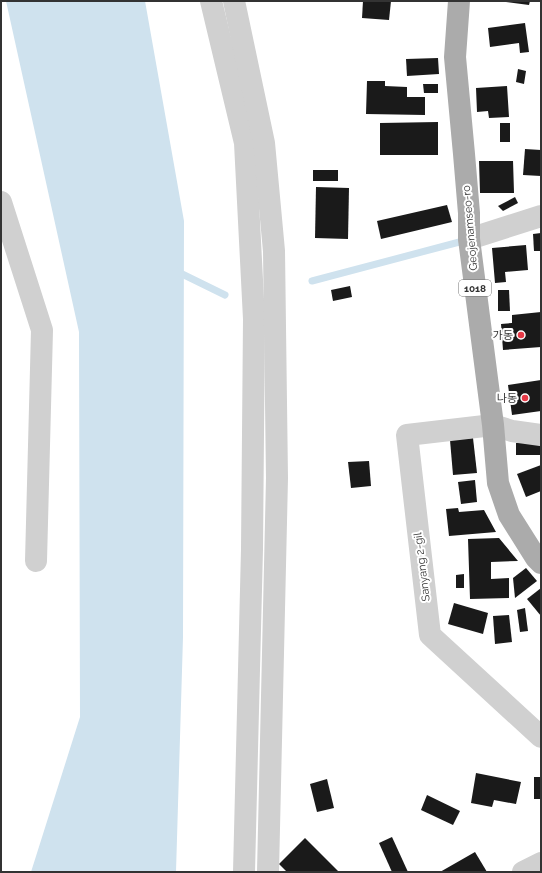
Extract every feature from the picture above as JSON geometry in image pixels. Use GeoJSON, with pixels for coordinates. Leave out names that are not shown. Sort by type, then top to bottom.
{"type":"FeatureCollection","features":[{"type":"Feature","properties":{"kind":"main road","name":"Geojenamseo-ro"},"geometry":{"type":"LineString","coordinates":[[459,1],[455,57],[465,161],[469,240],[493,425],[498,483],[509,515],[536,558],[541,563]]}},
{"type":"Feature","properties":{"kind":"street"},"geometry":{"type":"LineString","coordinates":[[212,1],[245,143],[254,319],[252,565],[244,872]]}},
{"type":"Feature","properties":{"kind":"street"},"geometry":{"type":"LineString","coordinates":[[234,1],[264,143],[274,251],[277,478],[268,872]]}},
{"type":"Feature","properties":{"kind":"street"},"geometry":{"type":"LineString","coordinates":[[1,202],[42,330],[36,562]]}},
{"type":"Feature","properties":{"kind":"street"},"geometry":{"type":"LineString","coordinates":[[469,240],[541,216]]}},
{"type":"Feature","properties":{"kind":"street"},"geometry":{"type":"LineString","coordinates":[[493,425],[512,431],[541,435]]}},
{"type":"Feature","properties":{"kind":"street","name":"Sanyang 2-gil"},"geometry":{"type":"LineString","coordinates":[[493,425],[407,435],[430,635],[541,737]]}},
{"type":"Feature","properties":{"kind":"street"},"geometry":{"type":"LineString","coordinates":[[524,872],[541,862]]}},
{"type":"Feature","properties":{"kind":"water"},"geometry":{"type":"Polygon","coordinates":[[[6,1],[145,1],[184,221],[183,637],[176,872],[31,872],[80,717],[79,332],[6,1]]]}},
{"type":"Feature","properties":{"kind":"building"},"geometry":{"type":"Polygon","coordinates":[[[363,1],[391,1],[389,20],[362,18],[363,1]]]}},
{"type":"Feature","properties":{"kind":"building"},"geometry":{"type":"Polygon","coordinates":[[[506,1],[530,1],[529,5],[506,1]]]}},
{"type":"Feature","properties":{"kind":"building"},"geometry":{"type":"Polygon","coordinates":[[[525,23],[529,52],[520,53],[519,43],[490,47],[488,28],[525,23]]]}},
{"type":"Feature","properties":{"kind":"building"},"geometry":{"type":"Polygon","coordinates":[[[438,58],[439,74],[407,76],[406,59],[438,58]]]}},
{"type":"Feature","properties":{"kind":"building"},"geometry":{"type":"Polygon","coordinates":[[[518,69],[526,71],[524,84],[516,82],[518,69]]]}},
{"type":"Feature","properties":{"kind":"building"},"geometry":{"type":"Polygon","coordinates":[[[367,81],[385,81],[385,86],[407,87],[407,97],[425,97],[425,115],[366,114],[367,81]]]}},
{"type":"Feature","properties":{"kind":"building"},"geometry":{"type":"Polygon","coordinates":[[[423,84],[438,84],[438,93],[424,93],[423,84]]]}},
{"type":"Feature","properties":{"kind":"building"},"geometry":{"type":"Polygon","coordinates":[[[507,86],[509,117],[489,118],[488,111],[477,112],[476,88],[507,86]]]}},
{"type":"Feature","properties":{"kind":"building"},"geometry":{"type":"Polygon","coordinates":[[[438,122],[438,155],[380,155],[380,123],[438,122]]]}},
{"type":"Feature","properties":{"kind":"building"},"geometry":{"type":"Polygon","coordinates":[[[500,123],[510,123],[510,142],[500,142],[500,123]]]}},
{"type":"Feature","properties":{"kind":"building"},"geometry":{"type":"Polygon","coordinates":[[[525,149],[541,150],[541,176],[523,175],[525,149]]]}},
{"type":"Feature","properties":{"kind":"building"},"geometry":{"type":"Polygon","coordinates":[[[479,161],[513,161],[514,193],[480,193],[479,161]]]}},
{"type":"Feature","properties":{"kind":"building"},"geometry":{"type":"Polygon","coordinates":[[[313,170],[338,170],[338,181],[313,181],[313,170]]]}},
{"type":"Feature","properties":{"kind":"building"},"geometry":{"type":"Polygon","coordinates":[[[316,187],[349,188],[348,239],[315,238],[316,187]]]}},
{"type":"Feature","properties":{"kind":"building"},"geometry":{"type":"Polygon","coordinates":[[[515,197],[518,203],[503,211],[498,206],[515,197]]]}},
{"type":"Feature","properties":{"kind":"building"},"geometry":{"type":"Polygon","coordinates":[[[447,205],[452,222],[381,239],[377,221],[447,205]]]}},
{"type":"Feature","properties":{"kind":"building"},"geometry":{"type":"Polygon","coordinates":[[[541,233],[541,251],[534,251],[533,234],[541,233]]]}},
{"type":"Feature","properties":{"kind":"building"},"geometry":{"type":"Polygon","coordinates":[[[526,245],[528,270],[505,272],[506,282],[495,283],[492,248],[526,245]]]}},
{"type":"Feature","properties":{"kind":"building"},"geometry":{"type":"Polygon","coordinates":[[[350,286],[352,297],[333,301],[331,290],[350,286]]]}},
{"type":"Feature","properties":{"kind":"building"},"geometry":{"type":"Polygon","coordinates":[[[498,290],[509,290],[510,311],[498,311],[498,290]]]}},
{"type":"Feature","properties":{"kind":"building","name":"가동"},"geometry":{"type":"Polygon","coordinates":[[[541,312],[541,347],[503,350],[501,324],[512,323],[512,315],[541,312]]]}},
{"type":"Feature","properties":{"kind":"building","name":"나동"},"geometry":{"type":"Polygon","coordinates":[[[541,380],[541,411],[512,415],[508,385],[541,380]]]}},
{"type":"Feature","properties":{"kind":"building"},"geometry":{"type":"Polygon","coordinates":[[[473,438],[477,473],[453,475],[450,440],[473,438]]]}},
{"type":"Feature","properties":{"kind":"building"},"geometry":{"type":"Polygon","coordinates":[[[516,443],[541,443],[541,455],[516,455],[516,443]]]}},
{"type":"Feature","properties":{"kind":"building"},"geometry":{"type":"Polygon","coordinates":[[[369,461],[371,486],[351,488],[348,462],[369,461]]]}},
{"type":"Feature","properties":{"kind":"building"},"geometry":{"type":"Polygon","coordinates":[[[541,465],[541,491],[526,497],[517,474],[541,465]]]}},
{"type":"Feature","properties":{"kind":"building"},"geometry":{"type":"Polygon","coordinates":[[[475,480],[477,502],[461,504],[458,482],[475,480]]]}},
{"type":"Feature","properties":{"kind":"building"},"geometry":{"type":"Polygon","coordinates":[[[458,508],[459,512],[484,510],[496,532],[449,536],[446,509],[458,508]]]}},
{"type":"Feature","properties":{"kind":"building"},"geometry":{"type":"Polygon","coordinates":[[[499,538],[518,561],[491,562],[491,579],[509,578],[509,598],[470,599],[468,539],[499,538]]]}},
{"type":"Feature","properties":{"kind":"building"},"geometry":{"type":"Polygon","coordinates":[[[526,568],[537,581],[515,598],[513,578],[526,568]]]}},
{"type":"Feature","properties":{"kind":"building"},"geometry":{"type":"Polygon","coordinates":[[[464,574],[464,588],[456,588],[456,575],[464,574]]]}},
{"type":"Feature","properties":{"kind":"building"},"geometry":{"type":"Polygon","coordinates":[[[541,588],[541,616],[527,599],[541,588]]]}},
{"type":"Feature","properties":{"kind":"building"},"geometry":{"type":"Polygon","coordinates":[[[454,603],[488,613],[483,634],[448,624],[454,603]]]}},
{"type":"Feature","properties":{"kind":"building"},"geometry":{"type":"Polygon","coordinates":[[[525,608],[528,631],[520,632],[517,610],[525,608]]]}},
{"type":"Feature","properties":{"kind":"building"},"geometry":{"type":"Polygon","coordinates":[[[509,615],[512,642],[495,644],[493,616],[509,615]]]}},
{"type":"Feature","properties":{"kind":"building"},"geometry":{"type":"Polygon","coordinates":[[[476,773],[521,782],[516,804],[494,800],[492,807],[471,803],[476,773]]]}},
{"type":"Feature","properties":{"kind":"building"},"geometry":{"type":"Polygon","coordinates":[[[534,777],[541,777],[541,799],[534,799],[534,777]]]}},
{"type":"Feature","properties":{"kind":"building"},"geometry":{"type":"Polygon","coordinates":[[[327,779],[334,808],[317,812],[310,784],[327,779]]]}},
{"type":"Feature","properties":{"kind":"building"},"geometry":{"type":"Polygon","coordinates":[[[427,795],[460,811],[453,825],[421,810],[427,795]]]}},
{"type":"Feature","properties":{"kind":"building"},"geometry":{"type":"Polygon","coordinates":[[[392,837],[408,872],[392,872],[379,843],[392,837]]]}},
{"type":"Feature","properties":{"kind":"building"},"geometry":{"type":"Polygon","coordinates":[[[305,838],[339,872],[287,872],[279,864],[305,838]]]}},
{"type":"Feature","properties":{"kind":"building"},"geometry":{"type":"Polygon","coordinates":[[[475,852],[487,872],[440,872],[475,852]]]}},
{"type":"Feature","properties":{"kind":"waterway"},"geometry":{"type":"LineString","coordinates":[[312,281],[467,240]]}},
{"type":"Feature","properties":{"kind":"waterway"},"geometry":{"type":"LineString","coordinates":[[176,271],[225,295]]}},
{"type":"Feature","properties":{"kind":"place","name":"가동"},"geometry":{"type":"Point","coordinates":[521,335]}},
{"type":"Feature","properties":{"kind":"place","name":"나동"},"geometry":{"type":"Point","coordinates":[525,398]}}]}
